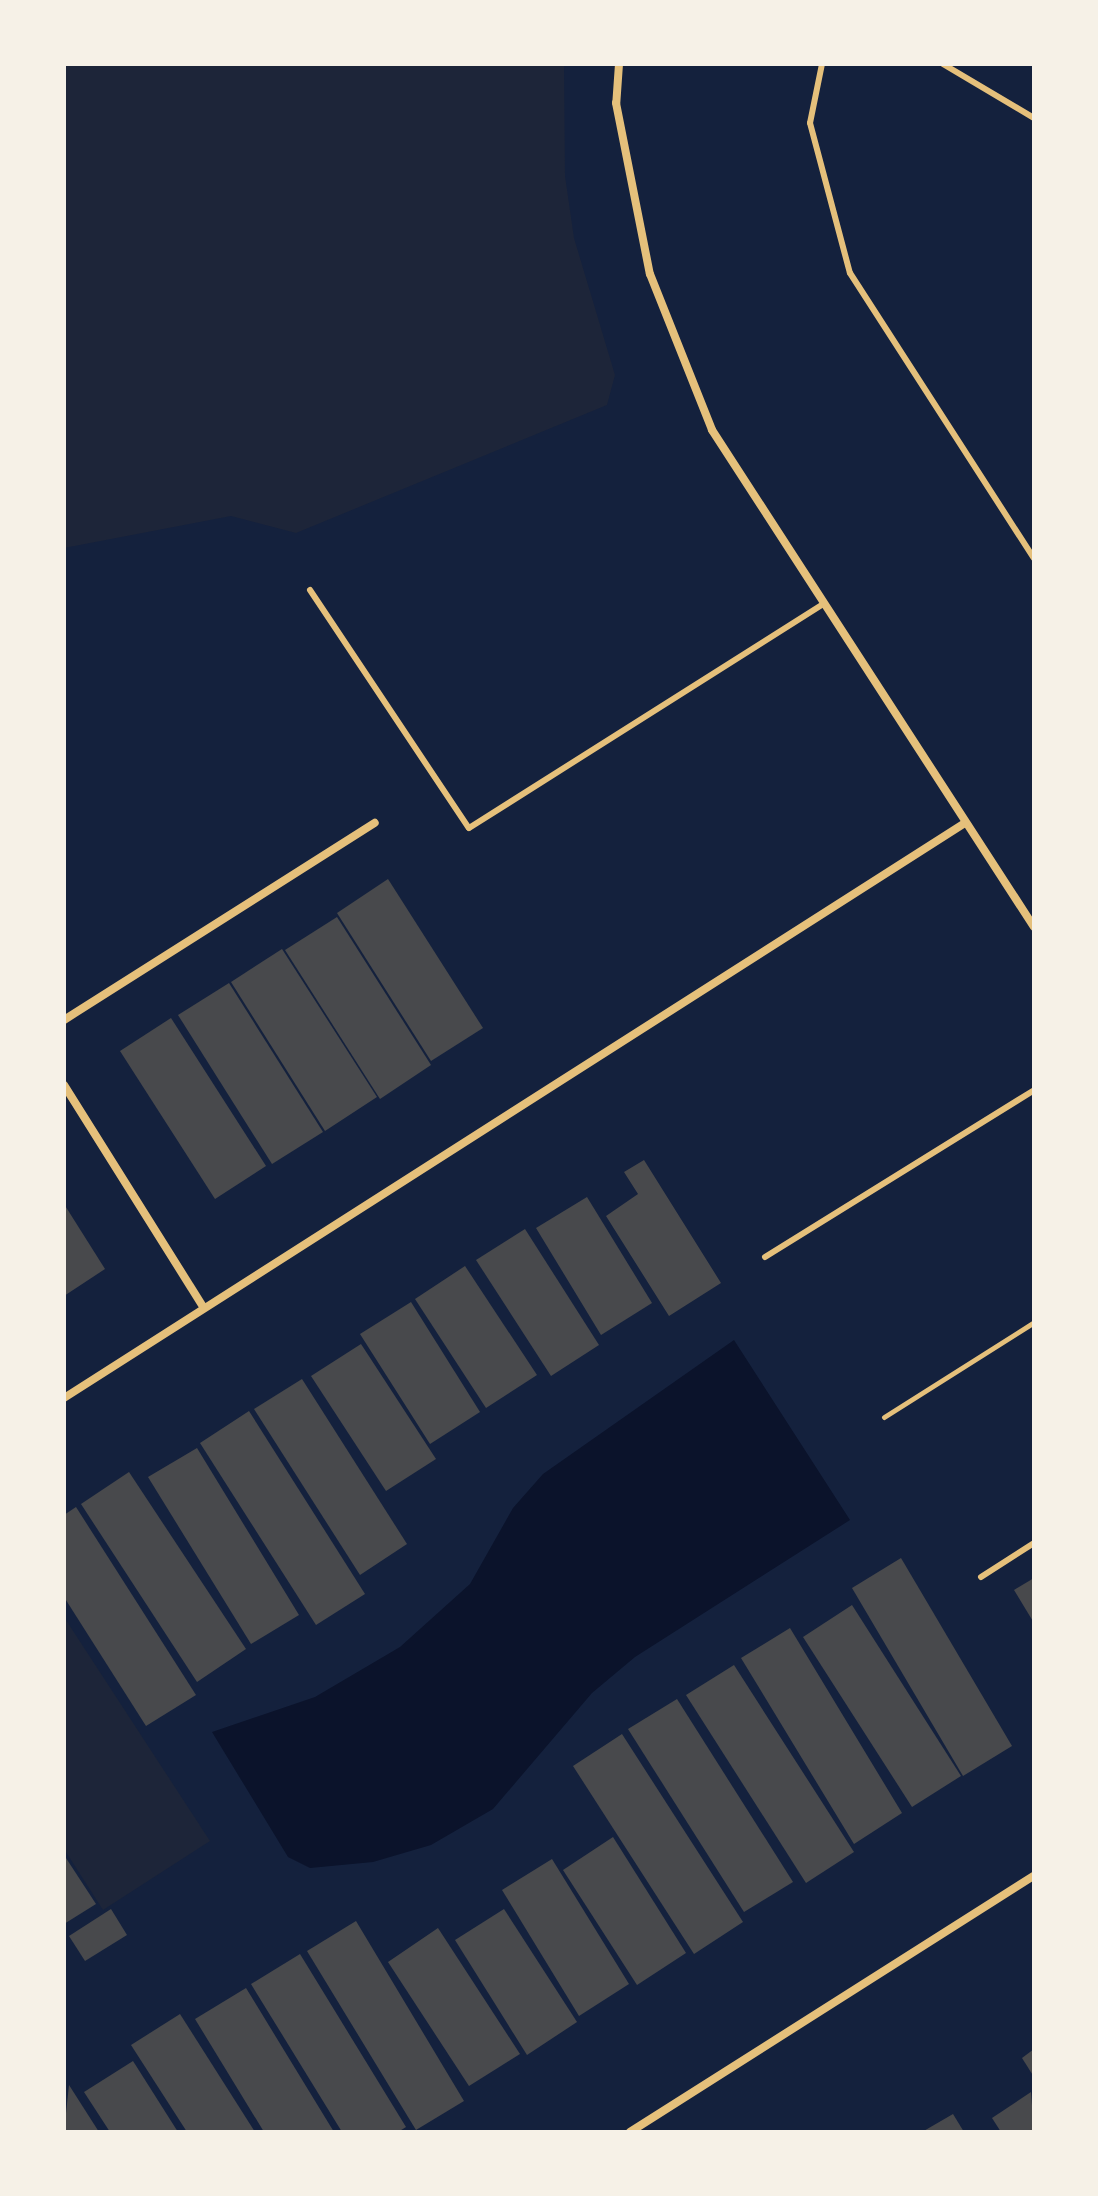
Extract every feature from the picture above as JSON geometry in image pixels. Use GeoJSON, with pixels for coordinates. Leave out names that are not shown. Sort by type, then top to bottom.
{"type":"FeatureCollection","features":[{"type":"Feature","properties":{"kind":"street"},"geometry":{"type":"LineString","coordinates":[[619,64],[616,103],[650,274],[712,430],[1034,927]]}},
{"type":"Feature","properties":{"kind":"street"},"geometry":{"type":"LineString","coordinates":[[64,1020],[375,823]]}},
{"type":"Feature","properties":{"kind":"street"},"geometry":{"type":"LineString","coordinates":[[64,1398],[965,823]]}},
{"type":"Feature","properties":{"kind":"street"},"geometry":{"type":"LineString","coordinates":[[64,1085],[204,1308]]}},
{"type":"Feature","properties":{"kind":"street"},"geometry":{"type":"LineString","coordinates":[[630,2132],[1034,1876]]}},
{"type":"Feature","properties":{"kind":"lane"},"geometry":{"type":"LineString","coordinates":[[822,64],[810,123],[850,273],[1034,558]]}},
{"type":"Feature","properties":{"kind":"lane"},"geometry":{"type":"LineString","coordinates":[[943,64],[1034,118]]}},
{"type":"Feature","properties":{"kind":"lane"},"geometry":{"type":"LineString","coordinates":[[310,590],[469,828],[824,604]]}},
{"type":"Feature","properties":{"kind":"lane"},"geometry":{"type":"LineString","coordinates":[[765,1257],[1034,1090]]}},
{"type":"Feature","properties":{"kind":"lane"},"geometry":{"type":"LineString","coordinates":[[981,1577],[1034,1543]]}},
{"type":"Feature","properties":{"kind":"path"},"geometry":{"type":"LineString","coordinates":[[884,1417],[1034,1322]]}},
{"type":"Feature","properties":{"kind":"shaded area"},"geometry":{"type":"Polygon","coordinates":[[[64,64],[564,64],[565,176],[574,238],[615,375],[607,405],[296,533],[231,516],[64,548],[64,64]]]}},
{"type":"Feature","properties":{"kind":"shaded area"},"geometry":{"type":"Polygon","coordinates":[[[734,1340],[850,1520],[635,1657],[592,1693],[493,1809],[431,1845],[373,1862],[310,1868],[288,1857],[212,1732],[315,1697],[400,1647],[470,1584],[513,1508],[543,1474],[734,1340]]]}},
{"type":"Feature","properties":{"kind":"shaded area"},"geometry":{"type":"Polygon","coordinates":[[[64,1617],[210,1841],[103,1910],[64,1849],[64,1617]]]}},
{"type":"Feature","properties":{"kind":"building"},"geometry":{"type":"Polygon","coordinates":[[[388,879],[483,1028],[431,1061],[337,913],[388,879]]]}},
{"type":"Feature","properties":{"kind":"building"},"geometry":{"type":"Polygon","coordinates":[[[337,917],[431,1065],[380,1099],[285,950],[337,917]]]}},
{"type":"Feature","properties":{"kind":"building"},"geometry":{"type":"Polygon","coordinates":[[[282,949],[377,1097],[325,1131],[231,982],[282,949]]]}},
{"type":"Feature","properties":{"kind":"building"},"geometry":{"type":"Polygon","coordinates":[[[229,983],[323,1132],[272,1164],[178,1015],[229,983]]]}},
{"type":"Feature","properties":{"kind":"building"},"geometry":{"type":"Polygon","coordinates":[[[171,1018],[266,1166],[215,1199],[120,1051],[171,1018]]]}},
{"type":"Feature","properties":{"kind":"building"},"geometry":{"type":"Polygon","coordinates":[[[644,1160],[721,1283],[669,1316],[606,1216],[638,1194],[624,1172],[644,1160]]]}},
{"type":"Feature","properties":{"kind":"building"},"geometry":{"type":"Polygon","coordinates":[[[587,1197],[652,1303],[601,1335],[536,1228],[587,1197]]]}},
{"type":"Feature","properties":{"kind":"building"},"geometry":{"type":"Polygon","coordinates":[[[64,1204],[105,1269],[64,1296],[64,1204]]]}},
{"type":"Feature","properties":{"kind":"building"},"geometry":{"type":"Polygon","coordinates":[[[525,1229],[599,1345],[551,1376],[476,1260],[525,1229]]]}},
{"type":"Feature","properties":{"kind":"building"},"geometry":{"type":"Polygon","coordinates":[[[465,1266],[537,1375],[486,1408],[415,1299],[465,1266]]]}},
{"type":"Feature","properties":{"kind":"building"},"geometry":{"type":"Polygon","coordinates":[[[411,1302],[480,1412],[430,1444],[360,1334],[411,1302]]]}},
{"type":"Feature","properties":{"kind":"building"},"geometry":{"type":"Polygon","coordinates":[[[361,1344],[436,1459],[386,1491],[311,1376],[361,1344]]]}},
{"type":"Feature","properties":{"kind":"building"},"geometry":{"type":"Polygon","coordinates":[[[302,1379],[407,1544],[360,1575],[254,1409],[302,1379]]]}},
{"type":"Feature","properties":{"kind":"building"},"geometry":{"type":"Polygon","coordinates":[[[249,1411],[365,1594],[316,1625],[200,1443],[249,1411]]]}},
{"type":"Feature","properties":{"kind":"building"},"geometry":{"type":"Polygon","coordinates":[[[197,1448],[299,1615],[251,1644],[148,1477],[197,1448]]]}},
{"type":"Feature","properties":{"kind":"building"},"geometry":{"type":"Polygon","coordinates":[[[129,1472],[246,1649],[197,1682],[81,1504],[129,1472]]]}},
{"type":"Feature","properties":{"kind":"building"},"geometry":{"type":"Polygon","coordinates":[[[76,1507],[196,1695],[146,1726],[64,1597],[64,1515],[76,1507]]]}},
{"type":"Feature","properties":{"kind":"building"},"geometry":{"type":"Polygon","coordinates":[[[901,1558],[1012,1746],[963,1776],[852,1588],[901,1558]]]}},
{"type":"Feature","properties":{"kind":"building"},"geometry":{"type":"Polygon","coordinates":[[[1034,1578],[1034,1623],[1014,1590],[1034,1578]]]}},
{"type":"Feature","properties":{"kind":"building"},"geometry":{"type":"Polygon","coordinates":[[[852,1605],[961,1776],[912,1807],[803,1637],[852,1605]]]}},
{"type":"Feature","properties":{"kind":"building"},"geometry":{"type":"Polygon","coordinates":[[[790,1628],[902,1813],[854,1844],[741,1658],[790,1628]]]}},
{"type":"Feature","properties":{"kind":"building"},"geometry":{"type":"Polygon","coordinates":[[[734,1665],[854,1852],[806,1883],[686,1695],[734,1665]]]}},
{"type":"Feature","properties":{"kind":"building"},"geometry":{"type":"Polygon","coordinates":[[[677,1699],[793,1882],[744,1912],[628,1729],[677,1699]]]}},
{"type":"Feature","properties":{"kind":"building"},"geometry":{"type":"Polygon","coordinates":[[[622,1734],[743,1922],[694,1954],[573,1766],[622,1734]]]}},
{"type":"Feature","properties":{"kind":"building"},"geometry":{"type":"Polygon","coordinates":[[[613,1837],[686,1953],[637,1985],[563,1870],[613,1837]]]}},
{"type":"Feature","properties":{"kind":"building"},"geometry":{"type":"Polygon","coordinates":[[[64,1855],[96,1904],[64,1924],[64,1855]]]}},
{"type":"Feature","properties":{"kind":"building"},"geometry":{"type":"Polygon","coordinates":[[[552,1859],[629,1984],[579,2016],[502,1890],[552,1859]]]}},
{"type":"Feature","properties":{"kind":"building"},"geometry":{"type":"Polygon","coordinates":[[[111,1909],[127,1935],[85,1961],[69,1936],[111,1909]]]}},
{"type":"Feature","properties":{"kind":"building"},"geometry":{"type":"Polygon","coordinates":[[[504,1909],[577,2022],[527,2055],[455,1940],[504,1909]]]}},
{"type":"Feature","properties":{"kind":"building"},"geometry":{"type":"Polygon","coordinates":[[[356,1921],[464,2101],[416,2130],[307,1951],[356,1921]]]}},
{"type":"Feature","properties":{"kind":"building"},"geometry":{"type":"Polygon","coordinates":[[[438,1928],[520,2054],[469,2086],[388,1962],[438,1928]]]}},
{"type":"Feature","properties":{"kind":"building"},"geometry":{"type":"Polygon","coordinates":[[[300,1954],[406,2127],[398,2132],[342,2132],[251,1984],[300,1954]]]}},
{"type":"Feature","properties":{"kind":"building"},"geometry":{"type":"Polygon","coordinates":[[[246,1988],[334,2132],[264,2132],[195,2019],[246,1988]]]}},
{"type":"Feature","properties":{"kind":"building"},"geometry":{"type":"Polygon","coordinates":[[[180,2014],[255,2132],[187,2132],[131,2045],[180,2014]]]}},
{"type":"Feature","properties":{"kind":"building"},"geometry":{"type":"Polygon","coordinates":[[[1034,2049],[1034,2077],[1022,2058],[1034,2049]]]}},
{"type":"Feature","properties":{"kind":"building"},"geometry":{"type":"Polygon","coordinates":[[[133,2061],[178,2132],[110,2132],[84,2092],[133,2061]]]}},
{"type":"Feature","properties":{"kind":"building"},"geometry":{"type":"Polygon","coordinates":[[[69,2085],[99,2132],[64,2132],[69,2085]]]}},
{"type":"Feature","properties":{"kind":"building"},"geometry":{"type":"Polygon","coordinates":[[[1031,2092],[1034,2132],[1001,2132],[992,2118],[1031,2092]]]}},
{"type":"Feature","properties":{"kind":"building"},"geometry":{"type":"Polygon","coordinates":[[[953,2114],[964,2132],[922,2132],[953,2114]]]}}]}
